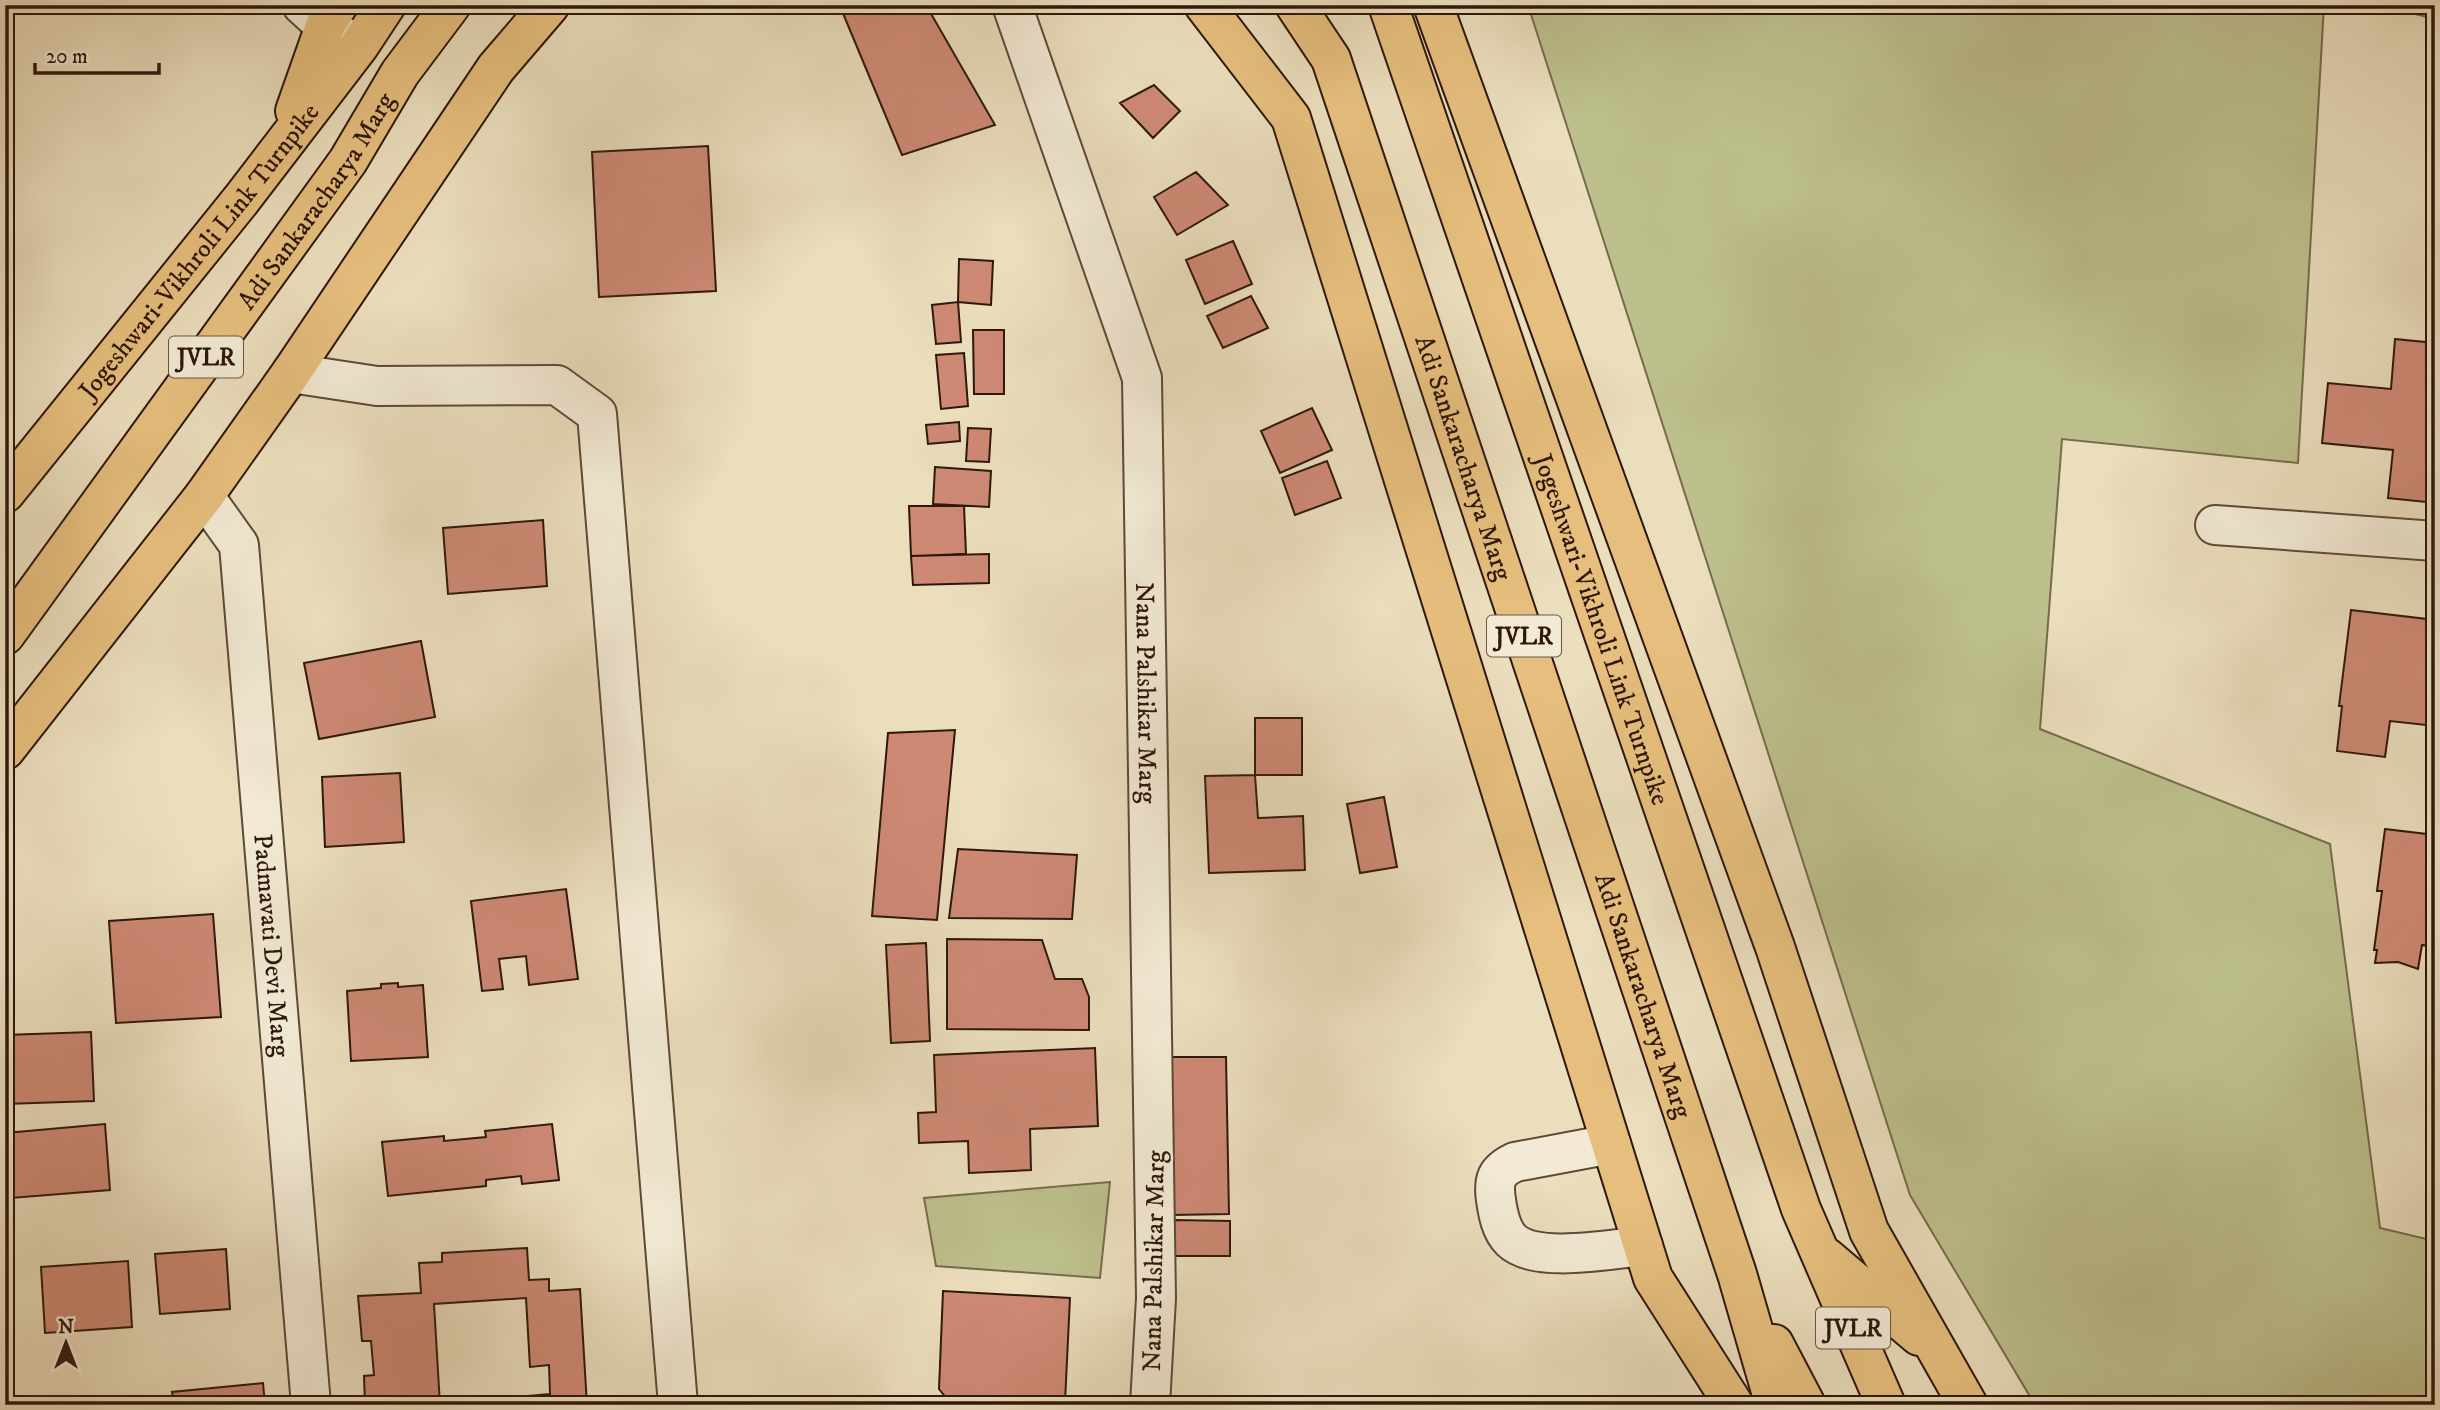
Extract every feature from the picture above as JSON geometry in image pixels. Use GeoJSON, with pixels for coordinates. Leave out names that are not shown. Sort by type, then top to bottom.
{"type":"FeatureCollection","features":[{"type":"Feature","properties":{"kind":"main road","name":"Jogeshwari-Vikhroli Link Turnpike"},"geometry":{"type":"LineString","coordinates":[[5,494],[241,200],[285,139],[359,46],[386,5]]}},
{"type":"Feature","properties":{"kind":"main road","name":"Adi Sankaracharya Marg"},"geometry":{"type":"LineString","coordinates":[[5,635],[348,161],[400,74],[451,5]]}},
{"type":"Feature","properties":{"kind":"main road"},"geometry":{"type":"LineString","coordinates":[[5,750],[204,496],[291,373],[496,68],[550,5]]}},
{"type":"Feature","properties":{"kind":"main road"},"geometry":{"type":"LineString","coordinates":[[1204,5],[1292,118],[1653,1278],[1734,1405]]}},
{"type":"Feature","properties":{"kind":"main road","name":"Adi Sankaracharya Marg"},"geometry":{"type":"LineString","coordinates":[[1295,5],[1331,59],[1737,1273]]}},
{"type":"Feature","properties":{"kind":"main road","name":"Jogeshwari-Vikhroli Link Turnpike"},"geometry":{"type":"LineString","coordinates":[[1388,5],[1797,1195],[1819,1251]]}},
{"type":"Feature","properties":{"kind":"main road"},"geometry":{"type":"LineString","coordinates":[[1433,5],[1775,947],[1869,1231],[1968,1405]]}},
{"type":"Feature","properties":{"kind":"main road"},"geometry":{"type":"LineString","coordinates":[[285,139],[322,12]]}},
{"type":"Feature","properties":{"kind":"main road"},"geometry":{"type":"LineString","coordinates":[[1819,1251],[1938,1352]]}},
{"type":"Feature","properties":{"kind":"main road","name":"JVLR"},"geometry":{"type":"LineString","coordinates":[[1819,1251],[1886,1405]]}},
{"type":"Feature","properties":{"kind":"main road"},"geometry":{"type":"LineString","coordinates":[[1737,1273],[1774,1405]]}},
{"type":"Feature","properties":{"kind":"main road","name":"JVLR"},"geometry":{"type":"LineString","coordinates":[[1737,1273],[1806,1405]]}},
{"type":"Feature","properties":{"kind":"street","name":"Nana Palshikar Marg"},"geometry":{"type":"LineString","coordinates":[[1012,5],[1142,378],[1156,1298],[1150,1405]]}},
{"type":"Feature","properties":{"kind":"street"},"geometry":{"type":"LineString","coordinates":[[322,12],[359,46]]}},
{"type":"Feature","properties":{"kind":"street"},"geometry":{"type":"LineString","coordinates":[[291,373],[377,386],[557,385],[597,414],[678,1405]]}},
{"type":"Feature","properties":{"kind":"street","name":"Padmavati Devi Marg"},"geometry":{"type":"LineString","coordinates":[[204,496],[239,545],[311,1405]]}},
{"type":"Feature","properties":{"kind":"street"},"geometry":{"type":"LineString","coordinates":[[2215,525],[2435,541]]}},
{"type":"Feature","properties":{"kind":"street"},"geometry":{"type":"LineString","coordinates":[[1611,1144],[1515,1162],[1504,1168],[1496,1175],[1494,1188],[1498,1214],[1512,1242],[1536,1252],[1559,1254],[1643,1246]]}},
{"type":"Feature","properties":{"kind":"green space"},"geometry":{"type":"Polygon","coordinates":[[[1528,5],[2324,5],[2298,463],[2062,439],[2040,729],[2330,844],[2380,1228],[2435,1241],[2435,1405],[2035,1405],[1910,1195],[1528,5]]]}},
{"type":"Feature","properties":{"kind":"green space"},"geometry":{"type":"Polygon","coordinates":[[[2379,5],[2435,5],[2435,19],[2379,5]]]}},
{"type":"Feature","properties":{"kind":"green space"},"geometry":{"type":"Polygon","coordinates":[[[1110,1182],[1100,1278],[936,1266],[924,1198],[1110,1182]]]}},
{"type":"Feature","properties":{"kind":"building"},"geometry":{"type":"Polygon","coordinates":[[[850,5],[926,5],[995,125],[902,155],[842,11],[850,5]]]}},
{"type":"Feature","properties":{"kind":"building"},"geometry":{"type":"Polygon","coordinates":[[[1154,85],[1180,111],[1153,138],[1120,103],[1154,85]]]}},
{"type":"Feature","properties":{"kind":"building"},"geometry":{"type":"Polygon","coordinates":[[[708,146],[716,291],[599,297],[592,152],[708,146]]]}},
{"type":"Feature","properties":{"kind":"building"},"geometry":{"type":"Polygon","coordinates":[[[1196,172],[1228,205],[1177,235],[1154,197],[1196,172]]]}},
{"type":"Feature","properties":{"kind":"building"},"geometry":{"type":"Polygon","coordinates":[[[1233,241],[1252,284],[1205,304],[1186,260],[1233,241]]]}},
{"type":"Feature","properties":{"kind":"building"},"geometry":{"type":"Polygon","coordinates":[[[959,259],[993,261],[991,305],[958,302],[959,259]]]}},
{"type":"Feature","properties":{"kind":"building"},"geometry":{"type":"Polygon","coordinates":[[[1251,296],[1268,328],[1223,348],[1207,316],[1251,296]]]}},
{"type":"Feature","properties":{"kind":"building"},"geometry":{"type":"Polygon","coordinates":[[[958,302],[961,342],[936,344],[932,305],[958,302]]]}},
{"type":"Feature","properties":{"kind":"building"},"geometry":{"type":"Polygon","coordinates":[[[973,330],[1004,330],[1004,394],[974,394],[973,330]]]}},
{"type":"Feature","properties":{"kind":"building"},"geometry":{"type":"Polygon","coordinates":[[[2395,339],[2435,343],[2435,438],[2432,438],[2426,502],[2388,498],[2393,450],[2322,443],[2328,383],[2391,389],[2395,339]]]}},
{"type":"Feature","properties":{"kind":"building"},"geometry":{"type":"Polygon","coordinates":[[[964,353],[968,406],[941,409],[936,355],[964,353]]]}},
{"type":"Feature","properties":{"kind":"building"},"geometry":{"type":"Polygon","coordinates":[[[1312,408],[1332,450],[1280,473],[1261,431],[1312,408]]]}},
{"type":"Feature","properties":{"kind":"building"},"geometry":{"type":"Polygon","coordinates":[[[959,422],[960,441],[928,444],[926,425],[959,422]]]}},
{"type":"Feature","properties":{"kind":"building"},"geometry":{"type":"Polygon","coordinates":[[[968,428],[991,429],[989,462],[966,461],[968,428]]]}},
{"type":"Feature","properties":{"kind":"building"},"geometry":{"type":"Polygon","coordinates":[[[1327,461],[1341,498],[1295,515],[1282,478],[1327,461]]]}},
{"type":"Feature","properties":{"kind":"building"},"geometry":{"type":"Polygon","coordinates":[[[935,467],[991,471],[989,507],[933,504],[935,467]]]}},
{"type":"Feature","properties":{"kind":"building"},"geometry":{"type":"Polygon","coordinates":[[[909,506],[964,506],[966,554],[911,556],[909,506]]]}},
{"type":"Feature","properties":{"kind":"building"},"geometry":{"type":"Polygon","coordinates":[[[543,520],[547,586],[448,594],[443,528],[543,520]]]}},
{"type":"Feature","properties":{"kind":"building"},"geometry":{"type":"Polygon","coordinates":[[[989,554],[989,583],[913,585],[911,556],[989,554]]]}},
{"type":"Feature","properties":{"kind":"building"},"geometry":{"type":"Polygon","coordinates":[[[2351,610],[2435,620],[2435,726],[2390,721],[2385,757],[2337,751],[2342,706],[2339,706],[2351,610]]]}},
{"type":"Feature","properties":{"kind":"building"},"geometry":{"type":"Polygon","coordinates":[[[421,641],[435,717],[319,739],[304,663],[421,641]]]}},
{"type":"Feature","properties":{"kind":"building"},"geometry":{"type":"Polygon","coordinates":[[[1255,718],[1302,718],[1302,775],[1255,775],[1255,718]]]}},
{"type":"Feature","properties":{"kind":"building"},"geometry":{"type":"Polygon","coordinates":[[[955,730],[937,920],[872,916],[888,733],[955,730]]]}},
{"type":"Feature","properties":{"kind":"building"},"geometry":{"type":"Polygon","coordinates":[[[400,773],[404,842],[325,847],[322,777],[400,773]]]}},
{"type":"Feature","properties":{"kind":"building"},"geometry":{"type":"Polygon","coordinates":[[[1255,775],[1258,818],[1303,816],[1305,870],[1209,873],[1205,776],[1255,775]]]}},
{"type":"Feature","properties":{"kind":"building"},"geometry":{"type":"Polygon","coordinates":[[[1384,797],[1397,867],[1360,873],[1347,804],[1384,797]]]}},
{"type":"Feature","properties":{"kind":"building"},"geometry":{"type":"Polygon","coordinates":[[[2385,829],[2435,835],[2435,890],[2428,946],[2422,945],[2418,969],[2398,962],[2375,963],[2377,950],[2374,950],[2382,891],[2377,891],[2385,829]]]}},
{"type":"Feature","properties":{"kind":"building"},"geometry":{"type":"Polygon","coordinates":[[[958,849],[1077,855],[1072,919],[949,918],[958,849]]]}},
{"type":"Feature","properties":{"kind":"building"},"geometry":{"type":"Polygon","coordinates":[[[566,889],[578,979],[529,985],[526,956],[499,959],[503,989],[482,991],[471,901],[566,889]]]}},
{"type":"Feature","properties":{"kind":"building"},"geometry":{"type":"Polygon","coordinates":[[[213,914],[221,1017],[116,1023],[109,921],[213,914]]]}},
{"type":"Feature","properties":{"kind":"building"},"geometry":{"type":"Polygon","coordinates":[[[947,939],[1042,940],[1055,979],[1082,979],[1089,997],[1089,1030],[947,1029],[947,939]]]}},
{"type":"Feature","properties":{"kind":"building"},"geometry":{"type":"Polygon","coordinates":[[[926,943],[930,1041],[891,1043],[886,945],[926,943]]]}},
{"type":"Feature","properties":{"kind":"building"},"geometry":{"type":"Polygon","coordinates":[[[398,983],[398,987],[423,985],[428,1057],[351,1061],[347,991],[381,988],[381,984],[398,983]]]}},
{"type":"Feature","properties":{"kind":"building"},"geometry":{"type":"Polygon","coordinates":[[[91,1032],[94,1101],[5,1104],[5,1035],[91,1032]]]}},
{"type":"Feature","properties":{"kind":"building"},"geometry":{"type":"Polygon","coordinates":[[[1095,1048],[1098,1126],[1030,1129],[1031,1170],[969,1173],[968,1141],[919,1143],[918,1113],[936,1112],[934,1055],[1095,1048]]]}},
{"type":"Feature","properties":{"kind":"building"},"geometry":{"type":"Polygon","coordinates":[[[1169,1057],[1226,1057],[1229,1214],[1172,1215],[1169,1057]]]}},
{"type":"Feature","properties":{"kind":"building"},"geometry":{"type":"Polygon","coordinates":[[[105,1124],[110,1190],[11,1198],[6,1133],[105,1124]]]}},
{"type":"Feature","properties":{"kind":"building"},"geometry":{"type":"Polygon","coordinates":[[[552,1124],[559,1180],[522,1184],[521,1176],[486,1180],[486,1186],[388,1196],[382,1142],[444,1136],[444,1141],[486,1137],[485,1131],[552,1124]]]}},
{"type":"Feature","properties":{"kind":"building"},"geometry":{"type":"Polygon","coordinates":[[[1173,1220],[1230,1221],[1230,1256],[1172,1256],[1173,1220]]]}},
{"type":"Feature","properties":{"kind":"building"},"geometry":{"type":"Polygon","coordinates":[[[527,1248],[529,1280],[549,1279],[549,1291],[580,1289],[587,1405],[530,1405],[529,1396],[550,1394],[549,1365],[530,1367],[526,1298],[434,1304],[440,1405],[365,1405],[364,1376],[374,1375],[371,1341],[362,1341],[358,1296],[421,1293],[419,1263],[442,1262],[442,1253],[527,1248]]]}},
{"type":"Feature","properties":{"kind":"building"},"geometry":{"type":"Polygon","coordinates":[[[226,1249],[230,1309],[160,1314],[155,1254],[226,1249]]]}},
{"type":"Feature","properties":{"kind":"building"},"geometry":{"type":"Polygon","coordinates":[[[128,1261],[132,1327],[45,1333],[41,1267],[128,1261]]]}},
{"type":"Feature","properties":{"kind":"building"},"geometry":{"type":"Polygon","coordinates":[[[943,1291],[1070,1298],[1065,1402],[1110,1405],[946,1405],[947,1399],[939,1389],[943,1291]]]}},
{"type":"Feature","properties":{"kind":"building"},"geometry":{"type":"Polygon","coordinates":[[[263,1383],[265,1405],[174,1405],[172,1392],[263,1383]]]}}]}
